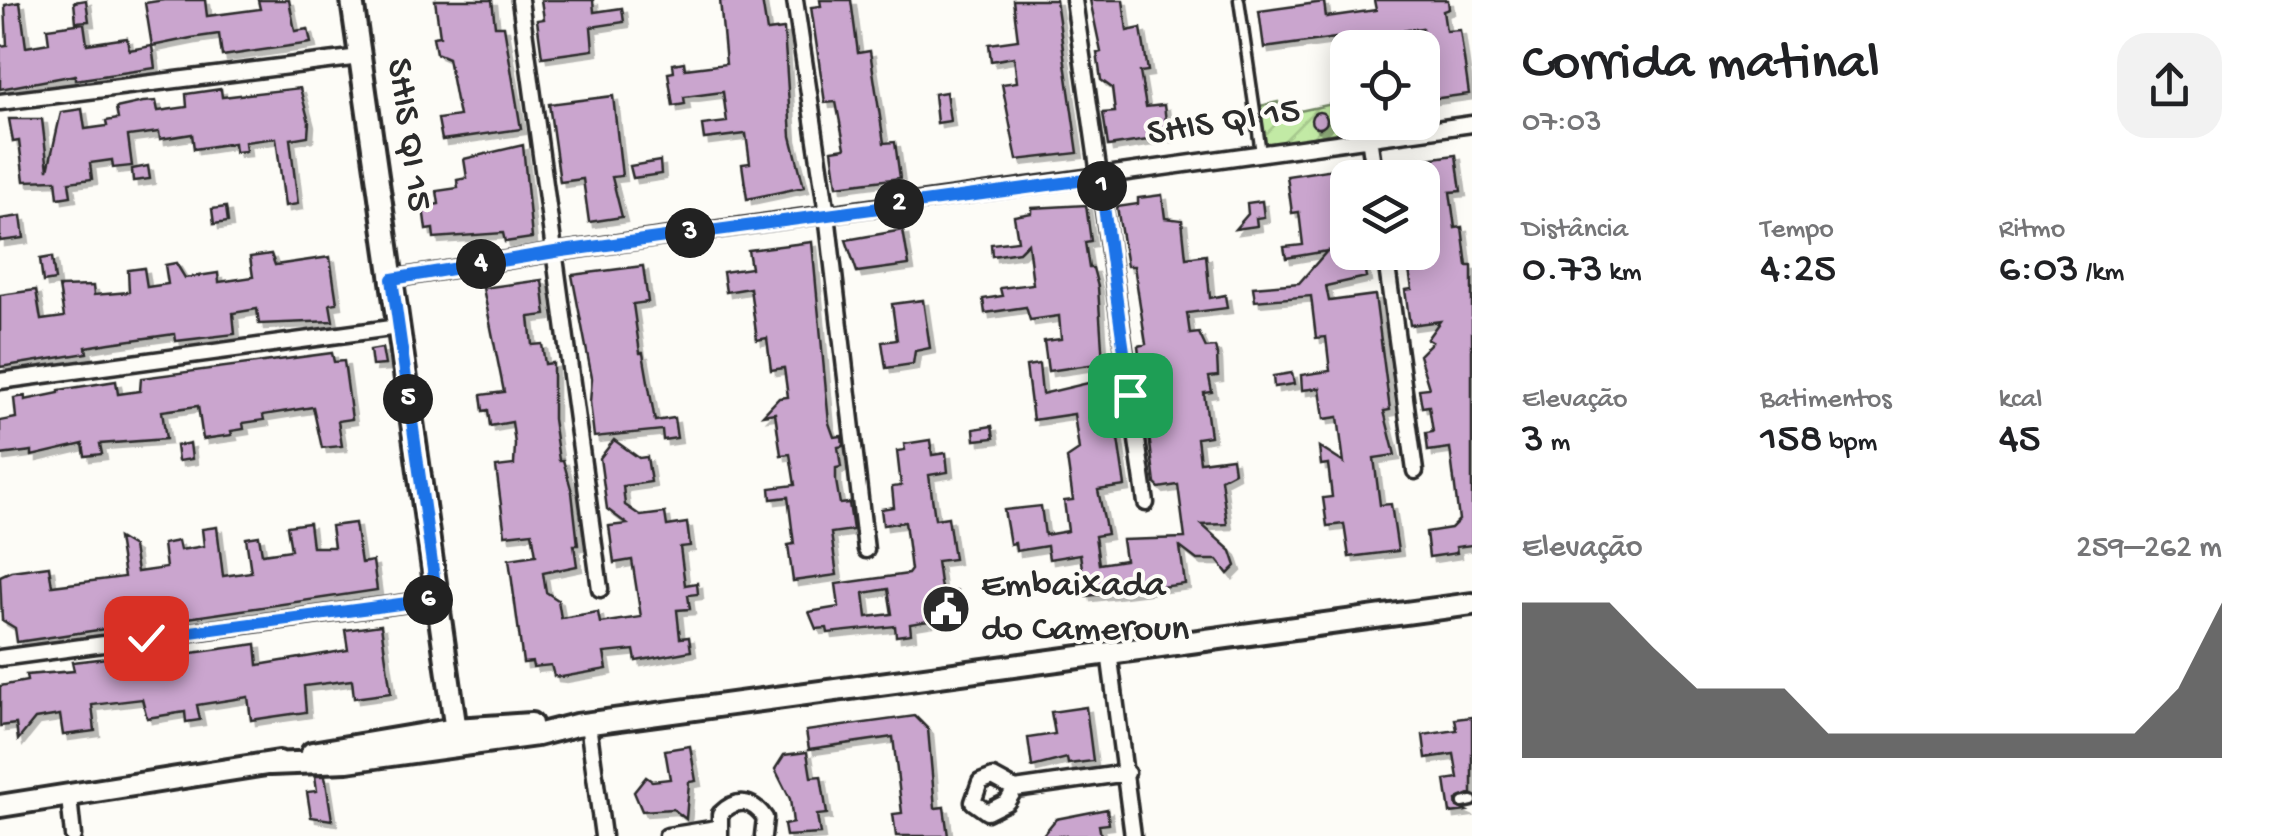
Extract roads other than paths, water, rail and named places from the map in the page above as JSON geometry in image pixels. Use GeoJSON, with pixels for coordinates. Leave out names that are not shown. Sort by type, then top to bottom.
{"type":"FeatureCollection","features":[{"type":"Feature","properties":{"kind":"street","name":"SHIS QI 15"},"geometry":{"type":"LineString","coordinates":[[352,0],[457,737]]}},
{"type":"Feature","properties":{"kind":"street"},"geometry":{"type":"LineString","coordinates":[[520,0],[600,589]]}},
{"type":"Feature","properties":{"kind":"street"},"geometry":{"type":"LineString","coordinates":[[795,0],[827,214],[866,550]]}},
{"type":"Feature","properties":{"kind":"street"},"geometry":{"type":"LineString","coordinates":[[1074,0],[1146,503]]}},
{"type":"Feature","properties":{"kind":"street"},"geometry":{"type":"LineString","coordinates":[[0,102],[360,57]]}},
{"type":"Feature","properties":{"kind":"street","name":"SHIS QI 15"},"geometry":{"type":"LineString","coordinates":[[1440,128],[1472,124]]}},
{"type":"Feature","properties":{"kind":"street","name":"SHIS QI 15"},"geometry":{"type":"LineString","coordinates":[[392,279],[555,252],[1349,140]]}},
{"type":"Feature","properties":{"kind":"street"},"geometry":{"type":"LineString","coordinates":[[1388,270],[1416,471]]}},
{"type":"Feature","properties":{"kind":"street"},"geometry":{"type":"LineString","coordinates":[[0,381],[398,327]]}},
{"type":"Feature","properties":{"kind":"street"},"geometry":{"type":"LineString","coordinates":[[0,658],[437,599]]}},
{"type":"Feature","properties":{"kind":"street"},"geometry":{"type":"LineString","coordinates":[[0,806],[270,764],[362,742],[457,737],[560,721],[582,724],[1472,604]]}},
{"type":"Feature","properties":{"kind":"street"},"geometry":{"type":"LineString","coordinates":[[1110,652],[1133,836]]}},
{"type":"Feature","properties":{"kind":"street"},"geometry":{"type":"LineString","coordinates":[[582,724],[603,836]]}},
{"type":"Feature","properties":{"kind":"street"},"geometry":{"type":"LineString","coordinates":[[1015,789],[1127,773]]}},
{"type":"Feature","properties":{"kind":"street"},"geometry":{"type":"LineString","coordinates":[[68,797],[74,836]]}},
{"type":"Feature","properties":{"kind":"street"},"geometry":{"type":"LineString","coordinates":[[667,836],[719,832],[720,814],[730,804],[744,802],[756,806],[765,818],[763,836]]}},
{"type":"Feature","properties":{"kind":"lane"},"geometry":{"type":"LineString","coordinates":[[1239,0],[1261,153]]}},
{"type":"Feature","properties":{"kind":"place","name":"Embaixada do Cameroun"},"geometry":{"type":"Point","coordinates":[946,609]}}]}
